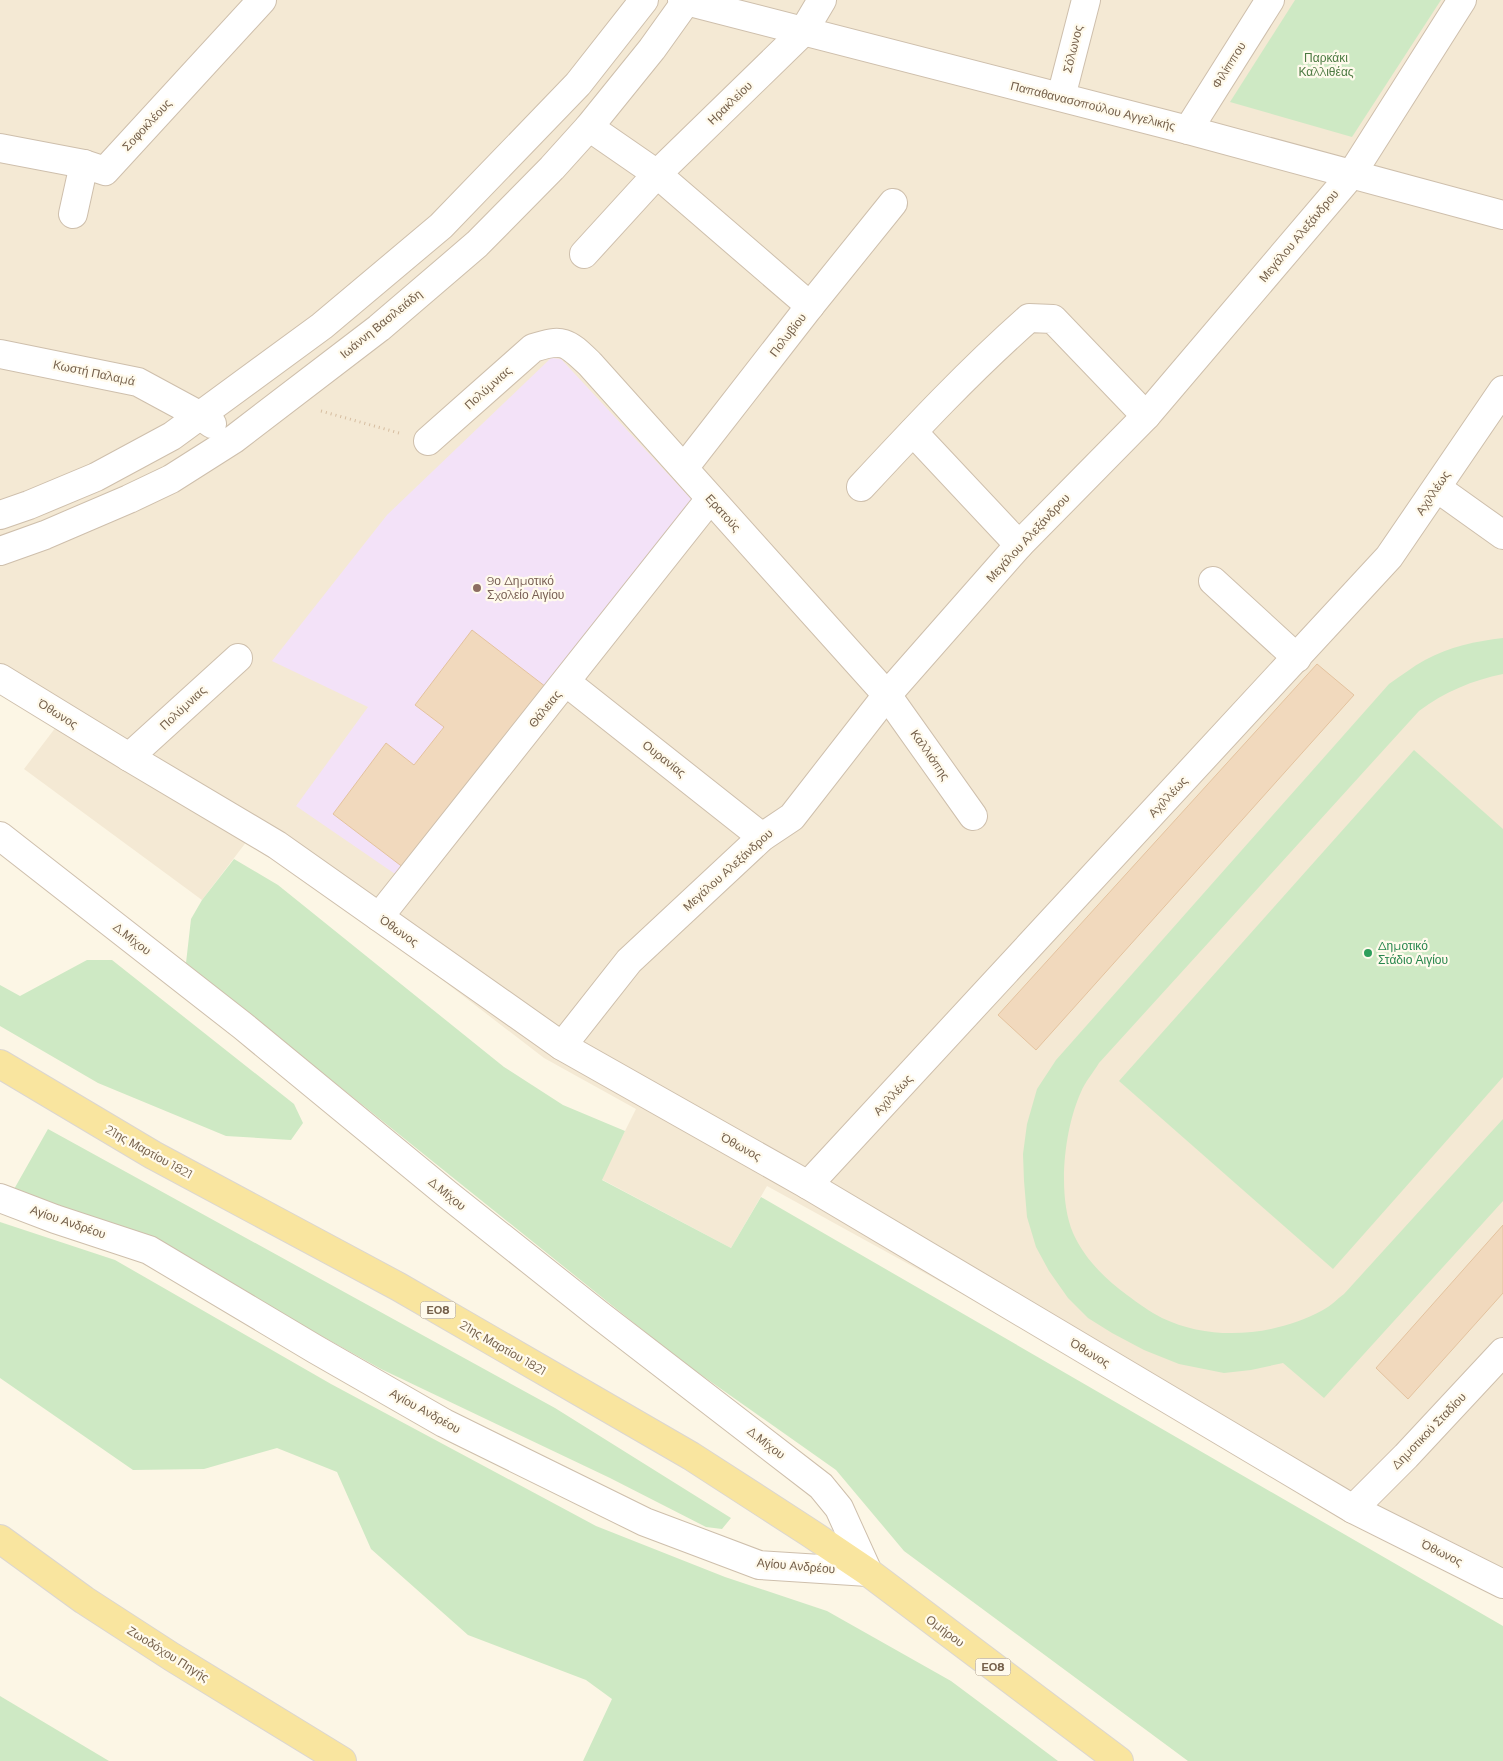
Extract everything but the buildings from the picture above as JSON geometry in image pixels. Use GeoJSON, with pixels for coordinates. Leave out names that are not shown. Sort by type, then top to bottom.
{"type":"FeatureCollection","features":[{"type":"Feature","properties":{"kind":"main road","name":"21ης Μαρτίου 1821"},"geometry":{"type":"LineString","coordinates":[[0,1064],[153,1155],[399,1287],[690,1456],[810,1532],[868,1572]]}},
{"type":"Feature","properties":{"kind":"main road","name":"Ζωοδόχου Πηγής"},"geometry":{"type":"LineString","coordinates":[[0,1539],[84,1600],[172,1657],[342,1761]]}},
{"type":"Feature","properties":{"kind":"main road","name":"Ομήρου"},"geometry":{"type":"LineString","coordinates":[[868,1572],[1119,1761]]}},
{"type":"Feature","properties":{"kind":"street","name":"Σοφοκλέους"},"geometry":{"type":"LineString","coordinates":[[0,148],[84,164],[105,171],[262,0]]}},
{"type":"Feature","properties":{"kind":"street"},"geometry":{"type":"LineString","coordinates":[[0,515],[29,506],[96,477],[172,436],[322,326],[441,226],[578,84],[644,0]]}},
{"type":"Feature","properties":{"kind":"street","name":"Παπαθανασοπούλου Αγγελικής"},"geometry":{"type":"LineString","coordinates":[[685,0],[1188,130],[1503,215]]}},
{"type":"Feature","properties":{"kind":"street","name":"Ιωάννη Βασιλειάδη"},"geometry":{"type":"LineString","coordinates":[[0,551],[46,535],[171,479],[234,439],[379,328],[477,244],[523,199],[589,127],[652,49],[685,0]]}},
{"type":"Feature","properties":{"kind":"street","name":"Ηρακλείου"},"geometry":{"type":"LineString","coordinates":[[584,254],[657,174],[803,32],[822,0]]}},
{"type":"Feature","properties":{"kind":"street","name":"Σόλωνος"},"geometry":{"type":"LineString","coordinates":[[1061,97],[1086,0]]}},
{"type":"Feature","properties":{"kind":"street","name":"Φιλίππου"},"geometry":{"type":"LineString","coordinates":[[1188,130],[1270,0]]}},
{"type":"Feature","properties":{"kind":"street","name":"Μεγάλου Αλεξάνδρου"},"geometry":{"type":"LineString","coordinates":[[562,1046],[629,961],[762,837],[792,817],[887,695],[1020,545],[1146,416],[1351,175],[1462,0]]}},
{"type":"Feature","properties":{"kind":"street"},"geometry":{"type":"LineString","coordinates":[[589,127],[657,174],[810,306]]}},
{"type":"Feature","properties":{"kind":"street"},"geometry":{"type":"LineString","coordinates":[[73,214],[84,164]]}},
{"type":"Feature","properties":{"kind":"street","name":"Πολυβίου"},"geometry":{"type":"LineString","coordinates":[[684,468],[893,203]]}},
{"type":"Feature","properties":{"kind":"street"},"geometry":{"type":"LineString","coordinates":[[861,487],[1006,338],[1029,318],[1053,319],[1146,416]]}},
{"type":"Feature","properties":{"kind":"street","name":"Ερατούς"},"geometry":{"type":"LineString","coordinates":[[552,342],[571,346],[590,364],[684,468],[710,500],[887,695]]}},
{"type":"Feature","properties":{"kind":"street","name":"Πολύμνιας"},"geometry":{"type":"LineString","coordinates":[[428,441],[533,348],[552,342]]}},
{"type":"Feature","properties":{"kind":"street","name":"Κωστή Παλαμά"},"geometry":{"type":"LineString","coordinates":[[0,354],[138,382],[199,415],[234,439]]}},
{"type":"Feature","properties":{"kind":"street","name":"Αχιλλέως"},"geometry":{"type":"LineString","coordinates":[[808,1185],[1389,557],[1503,390]]}},
{"type":"Feature","properties":{"kind":"street"},"geometry":{"type":"LineString","coordinates":[[913,432],[1020,545]]}},
{"type":"Feature","properties":{"kind":"street"},"geometry":{"type":"LineString","coordinates":[[1437,488],[1503,535]]}},
{"type":"Feature","properties":{"kind":"street","name":"Θάλειας"},"geometry":{"type":"LineString","coordinates":[[379,917],[710,500]]}},
{"type":"Feature","properties":{"kind":"street"},"geometry":{"type":"LineString","coordinates":[[1213,581],[1297,658]]}},
{"type":"Feature","properties":{"kind":"street","name":"Πολύμνιας"},"geometry":{"type":"LineString","coordinates":[[129,757],[238,658]]}},
{"type":"Feature","properties":{"kind":"street","name":"Όθωνος"},"geometry":{"type":"LineString","coordinates":[[0,678],[277,845],[562,1046],[808,1185],[1353,1509],[1503,1584]]}},
{"type":"Feature","properties":{"kind":"street","name":"Ουρανίας"},"geometry":{"type":"LineString","coordinates":[[566,682],[762,837]]}},
{"type":"Feature","properties":{"kind":"street","name":"Καλλιόπης"},"geometry":{"type":"LineString","coordinates":[[887,695],[973,816]]}},
{"type":"Feature","properties":{"kind":"street","name":"Δ.Μίχου"},"geometry":{"type":"LineString","coordinates":[[0,836],[243,1026],[447,1194],[590,1308],[821,1486],[839,1508],[868,1572]]}},
{"type":"Feature","properties":{"kind":"street","name":"Αγίου Ανδρέου"},"geometry":{"type":"LineString","coordinates":[[0,1198],[55,1219],[149,1250],[315,1349],[444,1422],[645,1522],[759,1565],[868,1572]]}},
{"type":"Feature","properties":{"kind":"street","name":"Δημοτικού Σταδίου"},"geometry":{"type":"LineString","coordinates":[[1353,1509],[1406,1456],[1503,1352]]}},
{"type":"Feature","properties":{"kind":"path"},"geometry":{"type":"LineString","coordinates":[[283,400],[428,441]]}},
{"type":"Feature","properties":{"kind":"shaded area"},"geometry":{"type":"Polygon","coordinates":[[[0,0],[1503,0],[1503,1592],[767,1186],[731,1248],[601,1179],[636,1109],[544,1058],[367,922],[247,841],[202,900],[24,769],[56,727],[0,693],[0,0]]]}},
{"type":"Feature","properties":{"kind":"shaded area","name":"9ο Δημοτικό Σχολείο Αιγίου"},"geometry":{"type":"Polygon","coordinates":[[[551,358],[561,359],[693,501],[398,876],[296,806],[368,707],[272,661],[387,515],[551,358]]]}},
{"type":"Feature","properties":{"kind":"green space","name":"Παρκάκι Καλλιθέας"},"geometry":{"type":"Polygon","coordinates":[[[1295,0],[1441,0],[1352,137],[1230,102],[1295,0]]]}},
{"type":"Feature","properties":{"kind":"green space"},"geometry":{"type":"Polygon","coordinates":[[[1503,638],[1503,674],[1459,688],[1438,698],[1419,711],[1099,1063],[1083,1088],[1075,1107],[1067,1143],[1064,1181],[1068,1218],[1073,1233],[1083,1251],[1103,1275],[1127,1295],[1162,1318],[1181,1326],[1222,1333],[1243,1333],[1285,1326],[1329,1307],[1344,1294],[1503,1119],[1503,1201],[1324,1398],[1283,1363],[1251,1370],[1224,1373],[1179,1364],[1144,1350],[1112,1333],[1088,1318],[1068,1298],[1049,1271],[1036,1247],[1027,1217],[1023,1154],[1027,1124],[1037,1089],[1056,1060],[1389,684],[1434,655],[1473,643],[1503,638]]]}},
{"type":"Feature","properties":{"kind":"green space","name":"Δημοτικό Στάδιο Αιγίου"},"geometry":{"type":"Polygon","coordinates":[[[1414,750],[1503,829],[1503,1077],[1333,1269],[1119,1081],[1414,750]]]}},
{"type":"Feature","properties":{"kind":"green space"},"geometry":{"type":"Polygon","coordinates":[[[234,859],[278,885],[504,1067],[563,1105],[625,1131],[602,1180],[731,1248],[761,1197],[1503,1626],[1503,1761],[1188,1761],[904,1551],[836,1470],[680,1360],[186,963],[191,919],[202,900],[234,859]]]}},
{"type":"Feature","properties":{"kind":"green space"},"geometry":{"type":"Polygon","coordinates":[[[87,960],[112,960],[294,1104],[303,1123],[291,1140],[226,1136],[98,1083],[0,1026],[0,985],[20,996],[87,960]]]}},
{"type":"Feature","properties":{"kind":"green space"},"geometry":{"type":"Polygon","coordinates":[[[48,1129],[555,1408],[731,1518],[722,1529],[706,1527],[610,1478],[381,1369],[155,1243],[13,1191],[48,1129]]]}},
{"type":"Feature","properties":{"kind":"green space"},"geometry":{"type":"Polygon","coordinates":[[[0,1222],[115,1260],[331,1384],[596,1526],[725,1577],[827,1611],[951,1681],[1058,1761],[583,1761],[612,1699],[586,1680],[468,1635],[371,1549],[337,1472],[277,1448],[204,1469],[133,1470],[0,1378],[0,1222]]]}},
{"type":"Feature","properties":{"kind":"green space"},"geometry":{"type":"Polygon","coordinates":[[[0,1696],[109,1761],[0,1761],[0,1696]]]}},
{"type":"Feature","properties":{"kind":"place","name":"9ο Δημοτικό Σχολείο Αιγίου"},"geometry":{"type":"Point","coordinates":[477,588]}},
{"type":"Feature","properties":{"kind":"place","name":"Δημοτικό Στάδιο Αιγίου"},"geometry":{"type":"Point","coordinates":[1368,953]}}]}
